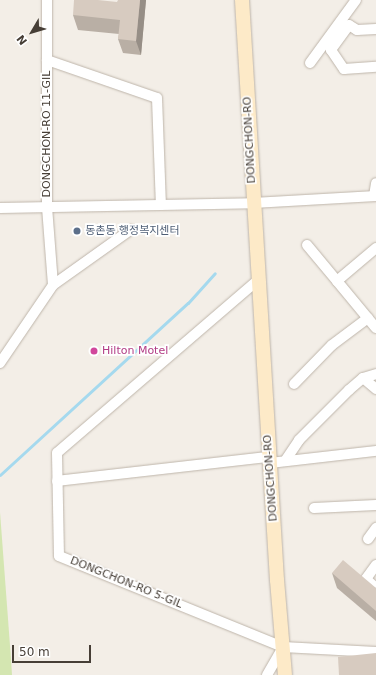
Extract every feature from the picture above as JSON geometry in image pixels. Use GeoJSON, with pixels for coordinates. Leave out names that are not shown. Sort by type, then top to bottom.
{"type":"FeatureCollection","features":[{"type":"Feature","properties":{"kind":"main road","name":"DONGCHON-RO"},"geometry":{"type":"LineString","coordinates":[[242,0],[269,460],[285,675]]}},
{"type":"Feature","properties":{"kind":"street","name":"DONGCHON-RO 11-GIL"},"geometry":{"type":"LineString","coordinates":[[47,0],[47,207],[53,285]]}},
{"type":"Feature","properties":{"kind":"street"},"geometry":{"type":"LineString","coordinates":[[310,63],[356,0]]}},
{"type":"Feature","properties":{"kind":"street"},"geometry":{"type":"LineString","coordinates":[[376,29],[357,30],[349,25],[331,50],[344,69],[376,66]]}},
{"type":"Feature","properties":{"kind":"street","name":"DONGCHON-RO 11-GIL"},"geometry":{"type":"LineString","coordinates":[[47,60],[157,98],[161,205]]}},
{"type":"Feature","properties":{"kind":"street"},"geometry":{"type":"LineString","coordinates":[[375,196],[376,183]]}},
{"type":"Feature","properties":{"kind":"street","name":"DONGCHON-RO 11-GIL"},"geometry":{"type":"LineString","coordinates":[[47,207],[253,202],[375,196]]}},
{"type":"Feature","properties":{"kind":"street"},"geometry":{"type":"LineString","coordinates":[[0,208],[47,207]]}},
{"type":"Feature","properties":{"kind":"street"},"geometry":{"type":"LineString","coordinates":[[0,363],[53,285],[130,230]]}},
{"type":"Feature","properties":{"kind":"street"},"geometry":{"type":"LineString","coordinates":[[307,245],[376,328]]}},
{"type":"Feature","properties":{"kind":"street"},"geometry":{"type":"LineString","coordinates":[[337,281],[376,248]]}},
{"type":"Feature","properties":{"kind":"street"},"geometry":{"type":"LineString","coordinates":[[258,280],[57,453],[57,481],[269,460],[285,461],[376,451]]}},
{"type":"Feature","properties":{"kind":"street"},"geometry":{"type":"LineString","coordinates":[[294,384],[332,346],[368,318]]}},
{"type":"Feature","properties":{"kind":"street"},"geometry":{"type":"LineString","coordinates":[[285,461],[299,440],[363,378],[376,374]]}},
{"type":"Feature","properties":{"kind":"street"},"geometry":{"type":"LineString","coordinates":[[363,378],[376,388]]}},
{"type":"Feature","properties":{"kind":"street","name":"DONGCHON-RO 5-GIL"},"geometry":{"type":"LineString","coordinates":[[57,481],[58,556],[283,647]]}},
{"type":"Feature","properties":{"kind":"street"},"geometry":{"type":"LineString","coordinates":[[314,508],[376,505]]}},
{"type":"Feature","properties":{"kind":"street"},"geometry":{"type":"LineString","coordinates":[[368,539],[376,528]]}},
{"type":"Feature","properties":{"kind":"street"},"geometry":{"type":"LineString","coordinates":[[376,565],[366,579],[376,588]]}},
{"type":"Feature","properties":{"kind":"street"},"geometry":{"type":"LineString","coordinates":[[267,675],[283,647],[376,652]]}},
{"type":"Feature","properties":{"kind":"green space"},"geometry":{"type":"Polygon","coordinates":[[[0,512],[11,659],[12,675],[0,675],[0,512]]]}},
{"type":"Feature","properties":{"kind":"building"},"geometry":{"type":"Polygon","coordinates":[[[74,0],[117,2],[118,0],[140,0],[136,41],[118,39],[120,20],[73,15],[74,0]]]}},
{"type":"Feature","properties":{"kind":"building"},"geometry":{"type":"Polygon","coordinates":[[[343,560],[376,588],[376,611],[332,573],[343,560]]]}},
{"type":"Feature","properties":{"kind":"building"},"geometry":{"type":"Polygon","coordinates":[[[376,653],[376,675],[339,675],[338,657],[376,653]]]}},
{"type":"Feature","properties":{"kind":"waterway"},"geometry":{"type":"LineString","coordinates":[[0,475],[188,303],[215,273]]}},
{"type":"Feature","properties":{"kind":"place","name":"동촌동 행정복지센터"},"geometry":{"type":"Point","coordinates":[77,231]}},
{"type":"Feature","properties":{"kind":"place","name":"Hilton Motel"},"geometry":{"type":"Point","coordinates":[94,351]}}]}
